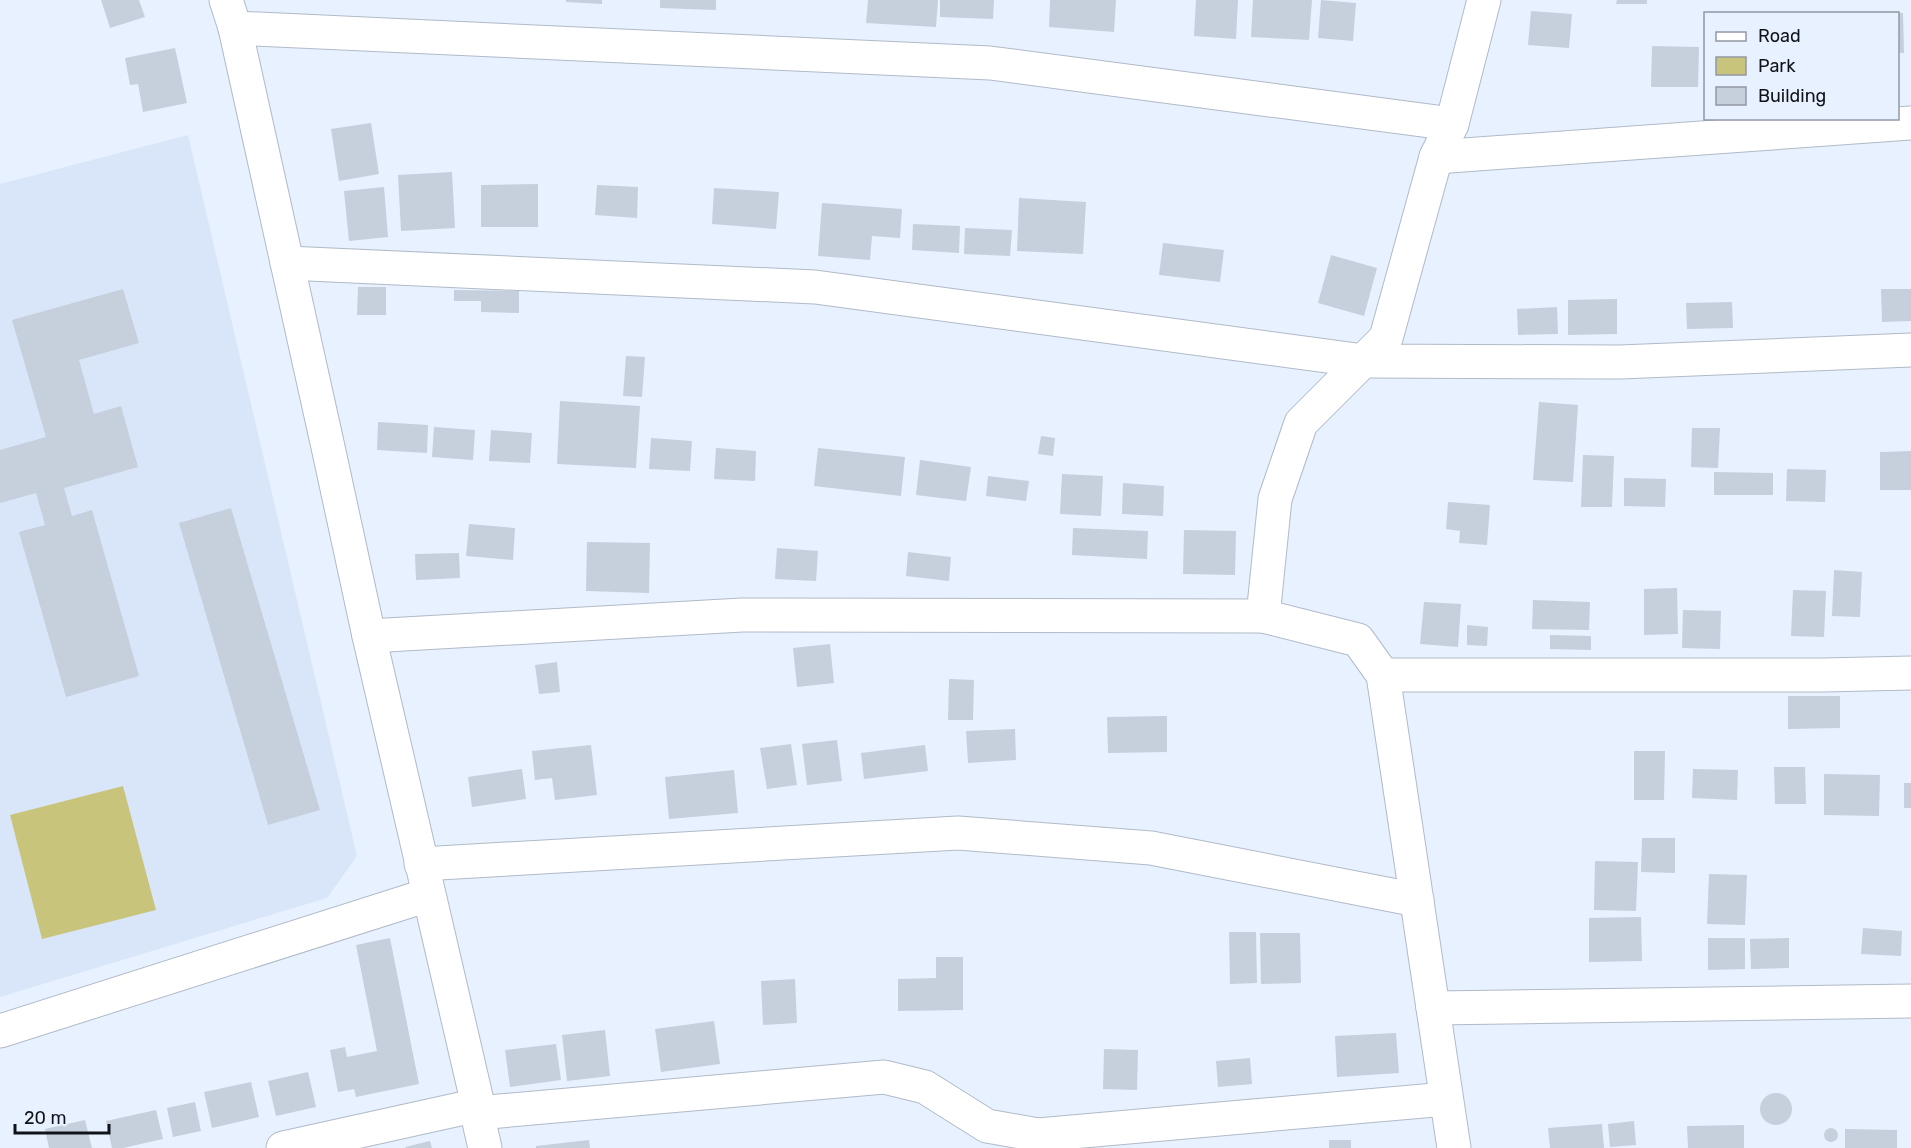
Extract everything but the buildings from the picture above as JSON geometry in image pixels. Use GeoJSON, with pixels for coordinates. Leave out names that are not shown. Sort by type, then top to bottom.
{"type":"FeatureCollection","features":[{"type":"Feature","properties":{"kind":"street"},"geometry":{"type":"LineString","coordinates":[[1263,616],[1275,499],[1301,423],[1386,339],[1436,157],[1452,124],[1484,0]]}},
{"type":"Feature","properties":{"kind":"street"},"geometry":{"type":"LineString","coordinates":[[485,1148],[230,14],[990,63],[1452,124]]}},
{"type":"Feature","properties":{"kind":"street"},"geometry":{"type":"LineString","coordinates":[[1436,157],[1911,123]]}},
{"type":"Feature","properties":{"kind":"street"},"geometry":{"type":"LineString","coordinates":[[287,264],[815,287],[1364,361],[1620,362],[1911,350]]}},
{"type":"Feature","properties":{"kind":"street"},"geometry":{"type":"LineString","coordinates":[[369,636],[742,615],[1263,616],[1358,640],[1383,675],[1454,1148]]}},
{"type":"Feature","properties":{"kind":"street"},"geometry":{"type":"LineString","coordinates":[[1383,675],[1911,673]]}},
{"type":"Feature","properties":{"kind":"street"},"geometry":{"type":"LineString","coordinates":[[421,864],[958,833],[1151,848],[1417,900]]}},
{"type":"Feature","properties":{"kind":"street"},"geometry":{"type":"LineString","coordinates":[[0,1031],[428,895]]}},
{"type":"Feature","properties":{"kind":"street"},"geometry":{"type":"LineString","coordinates":[[1433,1008],[1911,1000]]}},
{"type":"Feature","properties":{"kind":"street"},"geometry":{"type":"LineString","coordinates":[[283,1148],[477,1109],[884,1077],[925,1087],[987,1126],[1038,1135],[1446,1099]]}},
{"type":"Feature","properties":{"kind":"shaded area"},"geometry":{"type":"Polygon","coordinates":[[[188,135],[357,856],[327,898],[0,997],[0,184],[188,135]]]}},
{"type":"Feature","properties":{"kind":"green space"},"geometry":{"type":"Polygon","coordinates":[[[123,786],[156,910],[42,939],[10,815],[123,786]]]}}]}
